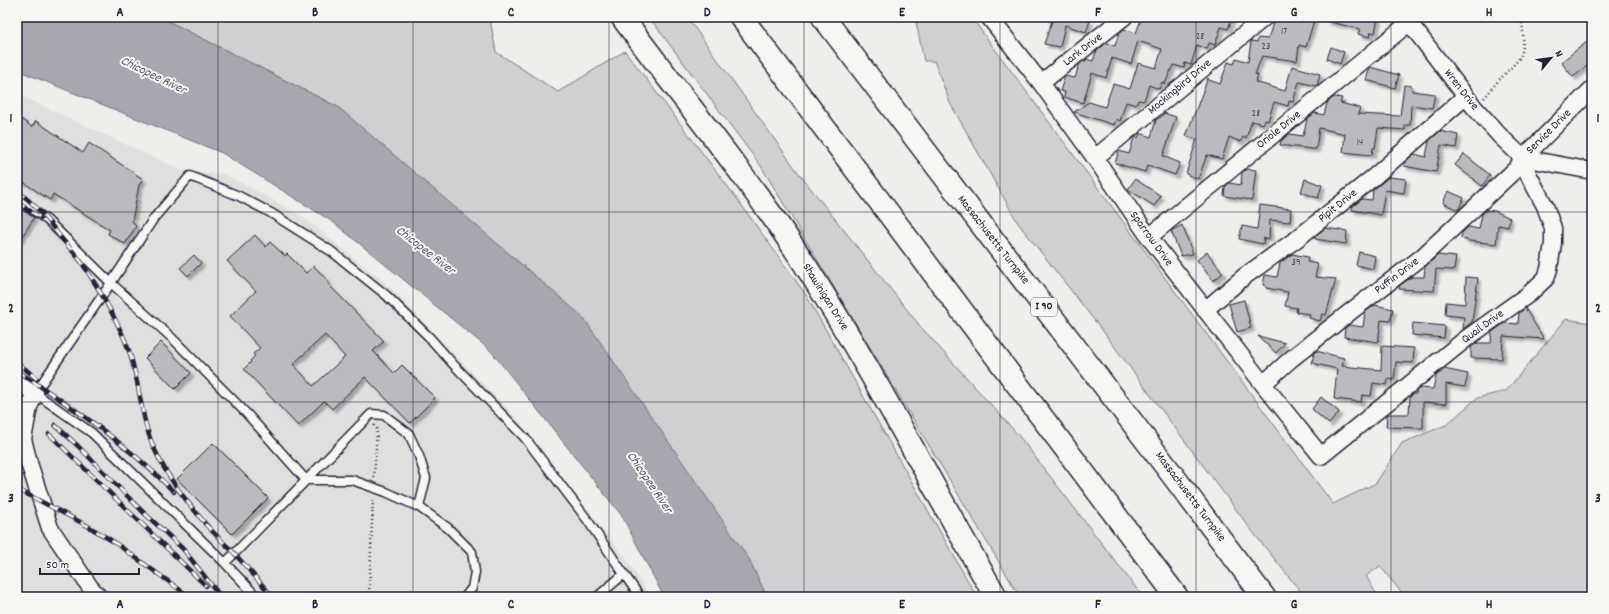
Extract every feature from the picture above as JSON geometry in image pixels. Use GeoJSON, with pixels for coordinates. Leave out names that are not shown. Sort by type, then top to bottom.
{"type":"FeatureCollection","features":[{"type":"Feature","properties":{"kind":"main road","name":"Shawinigan Drive"},"geometry":{"type":"LineString","coordinates":[[622,17],[767,208],[799,256],[857,348],[996,597]]}},
{"type":"Feature","properties":{"kind":"main road"},"geometry":{"type":"LineString","coordinates":[[741,17],[1177,597]]}},
{"type":"Feature","properties":{"kind":"main road","name":"Massachusetts Turnpike"},"geometry":{"type":"LineString","coordinates":[[823,17],[1189,496],[1264,597]]}},
{"type":"Feature","properties":{"kind":"street","name":"Sparrow Drive"},"geometry":{"type":"LineString","coordinates":[[989,17],[1041,83],[1149,237],[1320,456]]}},
{"type":"Feature","properties":{"kind":"street","name":"Lark Drive"},"geometry":{"type":"LineString","coordinates":[[1041,83],[1124,17]]}},
{"type":"Feature","properties":{"kind":"street","name":"Mockingbird Drive"},"geometry":{"type":"LineString","coordinates":[[1095,158],[1266,17]]}},
{"type":"Feature","properties":{"kind":"street","name":"Wren Drive"},"geometry":{"type":"LineString","coordinates":[[1408,20],[1470,102],[1500,136],[1523,158]]}},
{"type":"Feature","properties":{"kind":"street","name":"Oriole Drive"},"geometry":{"type":"LineString","coordinates":[[1149,237],[1408,20]]}},
{"type":"Feature","properties":{"kind":"street","name":"Service Drive"},"geometry":{"type":"LineString","coordinates":[[1523,158],[1592,89]]}},
{"type":"Feature","properties":{"kind":"street","name":"Pipit Drive"},"geometry":{"type":"LineString","coordinates":[[1205,310],[1245,276],[1298,238],[1470,102]]}},
{"type":"Feature","properties":{"kind":"street"},"geometry":{"type":"LineString","coordinates":[[1523,158],[1592,171]]}},
{"type":"Feature","properties":{"kind":"street","name":"Puffin Drive"},"geometry":{"type":"LineString","coordinates":[[1263,384],[1321,335],[1422,257],[1517,168],[1523,158]]}},
{"type":"Feature","properties":{"kind":"street","name":"Quail Drive"},"geometry":{"type":"LineString","coordinates":[[1320,456],[1468,338],[1529,294],[1546,278],[1551,260],[1552,228],[1545,206],[1528,174],[1523,158]]}},
{"type":"Feature","properties":{"kind":"street"},"geometry":{"type":"LineString","coordinates":[[17,382],[35,393],[29,407],[23,439],[29,463],[50,528],[90,587],[99,597]]}},
{"type":"Feature","properties":{"kind":"lane"},"geometry":{"type":"LineString","coordinates":[[257,597],[225,563],[92,433],[35,393],[111,284],[154,218],[190,176],[240,196],[271,213],[331,251],[386,295],[429,337],[453,364],[525,438],[586,518],[640,597]]}},
{"type":"Feature","properties":{"kind":"lane"},"geometry":{"type":"LineString","coordinates":[[17,199],[47,220],[111,284],[172,338],[247,414],[306,480],[352,480],[386,492],[419,507],[448,528],[472,552],[475,572],[472,588],[465,597]]}},
{"type":"Feature","properties":{"kind":"lane"},"geometry":{"type":"LineString","coordinates":[[225,563],[371,414],[384,415],[408,434],[419,456],[426,478],[419,507]]}},
{"type":"Feature","properties":{"kind":"lane"},"geometry":{"type":"LineString","coordinates":[[598,597],[624,574]]}},
{"type":"Feature","properties":{"kind":"path"},"geometry":{"type":"LineString","coordinates":[[1470,102],[1491,91],[1520,56],[1523,43],[1523,27],[1521,17]]}},
{"type":"Feature","properties":{"kind":"shaded area"},"geometry":{"type":"Polygon","coordinates":[[[160,17],[492,17],[490,19],[496,52],[558,92],[625,51],[735,196],[806,295],[977,597],[767,597],[749,559],[338,107],[160,17]]]}},
{"type":"Feature","properties":{"kind":"shaded area"},"geometry":{"type":"Polygon","coordinates":[[[649,17],[687,17],[800,175],[920,326],[1019,436],[1143,597],[1020,597],[761,166],[649,17]]]}},
{"type":"Feature","properties":{"kind":"shaded area"},"geometry":{"type":"Polygon","coordinates":[[[915,17],[971,17],[1333,504],[1376,483],[1402,443],[1446,425],[1477,398],[1506,391],[1566,319],[1590,323],[1592,326],[1592,597],[1405,597],[1380,566],[1366,576],[1378,597],[1305,597],[1252,531],[1102,330],[1018,223],[950,103],[934,61],[924,61],[915,17]]]}},
{"type":"Feature","properties":{"kind":"shaded area"},"geometry":{"type":"Polygon","coordinates":[[[17,94],[181,170],[225,174],[300,215],[387,284],[520,422],[627,560],[651,597],[17,597],[17,94]]]}},
{"type":"Feature","properties":{"kind":"water","name":"Chicopee River"},"geometry":{"type":"Polygon","coordinates":[[[17,17],[160,17],[338,107],[583,317],[749,559],[767,597],[664,597],[622,516],[491,351],[333,222],[222,153],[17,70],[17,17]]]}},
{"type":"Feature","properties":{"kind":"building"},"geometry":{"type":"Polygon","coordinates":[[[1046,17],[1078,17],[1090,21],[1086,32],[1065,25],[1060,47],[1044,44],[1052,21],[1046,19],[1046,17]]]}},
{"type":"Feature","properties":{"kind":"building"},"geometry":{"type":"Polygon","coordinates":[[[1142,17],[1232,17],[1228,29],[1221,27],[1215,45],[1209,43],[1207,49],[1197,45],[1191,65],[1185,63],[1184,68],[1173,65],[1165,84],[1162,82],[1159,89],[1149,85],[1144,101],[1138,100],[1136,105],[1126,102],[1120,121],[1116,119],[1114,125],[1074,112],[1089,102],[1105,107],[1113,84],[1130,89],[1138,63],[1156,68],[1162,49],[1138,41],[1131,64],[1112,58],[1106,78],[1092,73],[1083,103],[1064,97],[1065,92],[1060,91],[1065,76],[1075,78],[1079,65],[1083,61],[1085,62],[1086,59],[1093,61],[1096,52],[1106,43],[1115,46],[1119,33],[1124,29],[1136,33],[1142,17]]]}},
{"type":"Feature","properties":{"kind":"building"},"geometry":{"type":"Polygon","coordinates":[[[1275,17],[1315,17],[1306,47],[1299,45],[1297,61],[1262,56],[1255,74],[1258,75],[1255,82],[1285,91],[1292,66],[1320,74],[1317,86],[1299,82],[1293,102],[1289,101],[1288,106],[1274,102],[1268,121],[1265,120],[1263,124],[1252,121],[1246,138],[1243,137],[1241,142],[1229,137],[1222,159],[1207,155],[1198,179],[1186,174],[1197,139],[1186,136],[1208,78],[1209,80],[1220,84],[1228,62],[1234,64],[1236,58],[1248,62],[1251,41],[1257,42],[1258,38],[1268,39],[1275,17]]]}},
{"type":"Feature","properties":{"kind":"building"},"geometry":{"type":"Polygon","coordinates":[[[1327,17],[1378,17],[1375,33],[1371,32],[1370,37],[1358,34],[1360,29],[1326,21],[1327,17]]]}},
{"type":"Feature","properties":{"kind":"building"},"geometry":{"type":"Polygon","coordinates":[[[1592,38],[1592,62],[1573,77],[1561,62],[1592,38]]]}},
{"type":"Feature","properties":{"kind":"building"},"geometry":{"type":"Polygon","coordinates":[[[1331,47],[1344,52],[1340,64],[1327,59],[1331,47]]]}},
{"type":"Feature","properties":{"kind":"building"},"geometry":{"type":"Polygon","coordinates":[[[1370,67],[1399,75],[1395,88],[1366,80],[1370,67]]]}},
{"type":"Feature","properties":{"kind":"building"},"geometry":{"type":"Polygon","coordinates":[[[1404,85],[1412,86],[1412,91],[1435,94],[1432,108],[1411,105],[1410,125],[1405,125],[1405,130],[1378,128],[1375,148],[1373,148],[1372,155],[1343,152],[1345,134],[1319,128],[1316,149],[1280,145],[1281,141],[1289,134],[1303,136],[1307,119],[1315,113],[1324,115],[1327,103],[1334,97],[1342,98],[1340,103],[1360,108],[1358,114],[1400,116],[1404,85]]]}},
{"type":"Feature","properties":{"kind":"building"},"geometry":{"type":"Polygon","coordinates":[[[1164,113],[1176,117],[1163,156],[1180,163],[1175,175],[1147,165],[1145,172],[1115,163],[1119,151],[1129,154],[1134,138],[1138,138],[1140,133],[1151,137],[1156,120],[1164,113]]]}},
{"type":"Feature","properties":{"kind":"building"},"geometry":{"type":"Polygon","coordinates":[[[17,116],[32,127],[36,121],[83,153],[89,143],[143,179],[139,185],[132,221],[136,226],[125,244],[108,234],[110,230],[53,194],[50,200],[17,178],[17,116]]]}},
{"type":"Feature","properties":{"kind":"building"},"geometry":{"type":"Polygon","coordinates":[[[1440,131],[1458,135],[1456,148],[1441,145],[1436,172],[1404,166],[1405,162],[1414,154],[1426,157],[1429,141],[1440,131]]]}},
{"type":"Feature","properties":{"kind":"building"},"geometry":{"type":"Polygon","coordinates":[[[1464,154],[1490,175],[1482,186],[1455,165],[1464,154]]]}},
{"type":"Feature","properties":{"kind":"building"},"geometry":{"type":"Polygon","coordinates":[[[1247,169],[1256,170],[1252,200],[1224,196],[1225,187],[1229,183],[1241,185],[1242,172],[1247,169]]]}},
{"type":"Feature","properties":{"kind":"building"},"geometry":{"type":"Polygon","coordinates":[[[1389,177],[1406,179],[1404,193],[1385,190],[1381,215],[1352,210],[1352,207],[1362,199],[1372,200],[1373,190],[1389,177]]]}},
{"type":"Feature","properties":{"kind":"building"},"geometry":{"type":"Polygon","coordinates":[[[1135,179],[1161,196],[1154,206],[1128,189],[1135,179]]]}},
{"type":"Feature","properties":{"kind":"building"},"geometry":{"type":"Polygon","coordinates":[[[1305,179],[1322,185],[1318,198],[1301,192],[1305,179]]]}},
{"type":"Feature","properties":{"kind":"building"},"geometry":{"type":"Polygon","coordinates":[[[1448,191],[1464,198],[1458,210],[1443,203],[1448,191]]]}},
{"type":"Feature","properties":{"kind":"building"},"geometry":{"type":"Polygon","coordinates":[[[1260,205],[1291,209],[1290,222],[1270,220],[1269,239],[1264,238],[1263,244],[1239,239],[1242,226],[1257,229],[1260,205]]]}},
{"type":"Feature","properties":{"kind":"building"},"geometry":{"type":"Polygon","coordinates":[[[17,206],[34,218],[17,244],[17,206]]]}},
{"type":"Feature","properties":{"kind":"building"},"geometry":{"type":"Polygon","coordinates":[[[1487,210],[1495,211],[1510,218],[1508,227],[1498,225],[1496,244],[1469,241],[1461,238],[1462,233],[1468,227],[1479,229],[1482,214],[1487,210]]]}},
{"type":"Feature","properties":{"kind":"building"},"geometry":{"type":"Polygon","coordinates":[[[1182,225],[1193,254],[1181,256],[1171,231],[1182,225]]]}},
{"type":"Feature","properties":{"kind":"building"},"geometry":{"type":"Polygon","coordinates":[[[1325,228],[1347,231],[1346,244],[1315,239],[1315,236],[1325,228]]]}},
{"type":"Feature","properties":{"kind":"building"},"geometry":{"type":"Polygon","coordinates":[[[255,235],[266,247],[270,242],[285,256],[287,254],[306,273],[314,266],[329,282],[328,284],[384,341],[373,351],[394,373],[402,365],[435,398],[410,423],[365,377],[332,409],[324,401],[298,426],[244,369],[255,356],[253,354],[260,348],[230,316],[256,291],[227,261],[255,235]],[[325,335],[293,364],[313,386],[345,357],[325,335]]]}},
{"type":"Feature","properties":{"kind":"building"},"geometry":{"type":"Polygon","coordinates":[[[1207,252],[1223,273],[1213,281],[1197,260],[1207,252]]]}},
{"type":"Feature","properties":{"kind":"building"},"geometry":{"type":"Polygon","coordinates":[[[1359,252],[1375,256],[1373,269],[1356,265],[1359,252]]]}},
{"type":"Feature","properties":{"kind":"building"},"geometry":{"type":"Polygon","coordinates":[[[1292,254],[1308,257],[1307,262],[1318,264],[1315,277],[1336,279],[1326,315],[1322,314],[1320,321],[1309,318],[1310,314],[1296,312],[1297,308],[1285,306],[1288,292],[1266,288],[1266,286],[1263,285],[1265,275],[1277,277],[1280,263],[1292,254]]]}},
{"type":"Feature","properties":{"kind":"building"},"geometry":{"type":"Polygon","coordinates":[[[194,255],[201,263],[188,276],[180,268],[194,255]]]}},
{"type":"Feature","properties":{"kind":"building"},"geometry":{"type":"Polygon","coordinates":[[[1438,255],[1456,257],[1454,270],[1436,269],[1434,291],[1399,289],[1399,286],[1412,277],[1424,277],[1425,267],[1438,255]]]}},
{"type":"Feature","properties":{"kind":"building"},"geometry":{"type":"Polygon","coordinates":[[[1466,277],[1478,278],[1472,322],[1463,329],[1464,317],[1445,315],[1446,302],[1465,304],[1466,277]]]}},
{"type":"Feature","properties":{"kind":"building"},"geometry":{"type":"Polygon","coordinates":[[[1244,300],[1251,328],[1237,332],[1229,304],[1244,300]]]}},
{"type":"Feature","properties":{"kind":"building"},"geometry":{"type":"Polygon","coordinates":[[[1375,305],[1393,309],[1390,321],[1381,320],[1378,342],[1344,337],[1345,328],[1349,325],[1363,327],[1365,312],[1375,305]]]}},
{"type":"Feature","properties":{"kind":"building"},"geometry":{"type":"Polygon","coordinates":[[[1525,308],[1544,339],[1503,336],[1502,359],[1471,358],[1471,347],[1477,343],[1491,343],[1492,332],[1505,323],[1518,324],[1519,313],[1525,308]]]}},
{"type":"Feature","properties":{"kind":"building"},"geometry":{"type":"Polygon","coordinates":[[[1413,323],[1445,326],[1444,338],[1412,335],[1413,323]]]}},
{"type":"Feature","properties":{"kind":"building"},"geometry":{"type":"Polygon","coordinates":[[[1258,336],[1285,343],[1276,353],[1258,336]]]}},
{"type":"Feature","properties":{"kind":"building"},"geometry":{"type":"Polygon","coordinates":[[[161,342],[191,373],[175,389],[145,358],[161,342]]]}},
{"type":"Feature","properties":{"kind":"building"},"geometry":{"type":"Polygon","coordinates":[[[1382,346],[1414,348],[1413,363],[1396,362],[1394,380],[1388,379],[1387,385],[1373,383],[1371,396],[1362,395],[1361,402],[1334,399],[1337,369],[1312,363],[1314,353],[1316,351],[1344,358],[1342,366],[1381,370],[1382,346]]]}},
{"type":"Feature","properties":{"kind":"building"},"geometry":{"type":"Polygon","coordinates":[[[1444,369],[1468,374],[1465,387],[1446,384],[1446,404],[1423,402],[1423,428],[1386,427],[1387,415],[1409,414],[1410,397],[1413,394],[1416,394],[1416,391],[1420,388],[1433,389],[1436,376],[1444,369]]]}},
{"type":"Feature","properties":{"kind":"building"},"geometry":{"type":"Polygon","coordinates":[[[1321,397],[1339,412],[1329,424],[1312,409],[1321,397]]]}},
{"type":"Feature","properties":{"kind":"building"},"geometry":{"type":"Polygon","coordinates":[[[213,443],[268,498],[232,534],[177,479],[213,443]]]}},
{"type":"Feature","properties":{"kind":"railway"},"geometry":{"type":"LineString","coordinates":[[17,191],[40,211],[82,263],[107,304],[119,326],[128,348],[149,436],[159,459],[186,500],[209,528]]}},
{"type":"Feature","properties":{"kind":"railway"},"geometry":{"type":"LineString","coordinates":[[17,202],[41,218]]}},
{"type":"Feature","properties":{"kind":"railway"},"geometry":{"type":"LineString","coordinates":[[17,362],[37,379]]}},
{"type":"Feature","properties":{"kind":"railway"},"geometry":{"type":"LineString","coordinates":[[17,371],[119,442],[174,492]]}},
{"type":"Feature","properties":{"kind":"railway"},"geometry":{"type":"LineString","coordinates":[[55,425],[78,446],[141,510],[183,549],[221,597]]}},
{"type":"Feature","properties":{"kind":"railway"},"geometry":{"type":"LineString","coordinates":[[49,434],[206,586]]}},
{"type":"Feature","properties":{"kind":"railway"},"geometry":{"type":"LineString","coordinates":[[17,489],[86,525],[114,542],[190,597]]}},
{"type":"Feature","properties":{"kind":"railway"},"geometry":{"type":"LineString","coordinates":[[205,524],[234,553],[273,597]]}}]}
